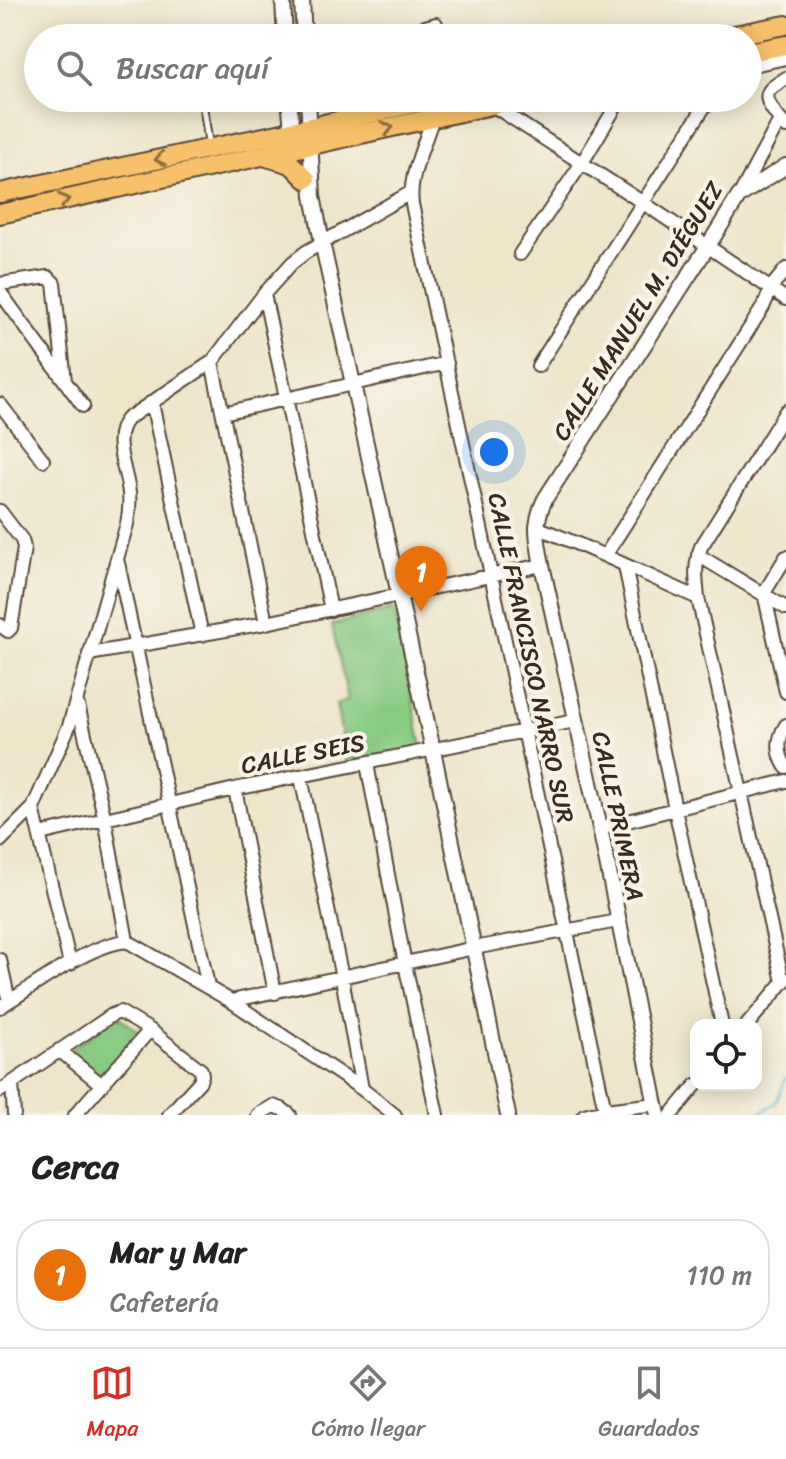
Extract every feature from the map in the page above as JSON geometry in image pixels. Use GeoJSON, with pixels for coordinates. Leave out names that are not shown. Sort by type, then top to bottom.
{"type":"FeatureCollection","features":[{"type":"Feature","properties":{"kind":"main road"},"geometry":{"type":"LineString","coordinates":[[762,30],[786,25]]}},
{"type":"Feature","properties":{"kind":"main road"},"geometry":{"type":"LineString","coordinates":[[762,49],[786,45]]}},
{"type":"Feature","properties":{"kind":"main road"},"geometry":{"type":"LineString","coordinates":[[0,214],[264,157],[299,142],[311,127],[376,112]]}},
{"type":"Feature","properties":{"kind":"main road"},"geometry":{"type":"LineString","coordinates":[[0,193],[209,148],[299,142],[458,112]]}},
{"type":"Feature","properties":{"kind":"main road"},"geometry":{"type":"LineString","coordinates":[[264,157],[291,164],[310,187]]}},
{"type":"Feature","properties":{"kind":"street"},"geometry":{"type":"LineString","coordinates":[[283,0],[284,24]]}},
{"type":"Feature","properties":{"kind":"street"},"geometry":{"type":"LineString","coordinates":[[304,1],[304,24]]}},
{"type":"Feature","properties":{"kind":"street"},"geometry":{"type":"LineString","coordinates":[[762,63],[786,58]]}},
{"type":"Feature","properties":{"kind":"street"},"geometry":{"type":"LineString","coordinates":[[783,123],[769,103],[767,92],[786,78]]}},
{"type":"Feature","properties":{"kind":"street"},"geometry":{"type":"LineString","coordinates":[[292,112],[433,750],[508,1115]]}},
{"type":"Feature","properties":{"kind":"street"},"geometry":{"type":"LineString","coordinates":[[309,112],[311,127]]}},
{"type":"Feature","properties":{"kind":"street"},"geometry":{"type":"LineString","coordinates":[[503,112],[786,299]]}},
{"type":"Feature","properties":{"kind":"street"},"geometry":{"type":"LineString","coordinates":[[520,254],[613,112]]}},
{"type":"Feature","properties":{"kind":"street"},"geometry":{"type":"LineString","coordinates":[[538,366],[701,112]]}},
{"type":"Feature","properties":{"kind":"street","name":"CALLE FRANCISCO NARRO SUR"},"geometry":{"type":"LineString","coordinates":[[433,117],[410,193],[606,1112]]}},
{"type":"Feature","properties":{"kind":"street","name":"CALLE MANUEL M. DIÉGUEZ"},"geometry":{"type":"LineString","coordinates":[[536,527],[545,499],[708,246],[783,123]]}},
{"type":"Feature","properties":{"kind":"street"},"geometry":{"type":"LineString","coordinates":[[739,196],[786,166]]}},
{"type":"Feature","properties":{"kind":"street"},"geometry":{"type":"LineString","coordinates":[[0,841],[33,808],[77,702],[130,507],[119,440],[119,432],[127,419],[212,362],[292,263],[322,242],[410,193]]}},
{"type":"Feature","properties":{"kind":"street"},"geometry":{"type":"LineString","coordinates":[[605,556],[763,307],[777,277],[786,269]]}},
{"type":"Feature","properties":{"kind":"street"},"geometry":{"type":"LineString","coordinates":[[0,284],[48,277],[54,283],[65,381]]}},
{"type":"Feature","properties":{"kind":"street"},"geometry":{"type":"LineString","coordinates":[[0,292],[83,406]]}},
{"type":"Feature","properties":{"kind":"street"},"geometry":{"type":"LineString","coordinates":[[264,294],[331,610]]}},
{"type":"Feature","properties":{"kind":"street"},"geometry":{"type":"LineString","coordinates":[[212,362],[266,623]]}},
{"type":"Feature","properties":{"kind":"street"},"geometry":{"type":"LineString","coordinates":[[223,413],[447,363]]}},
{"type":"Feature","properties":{"kind":"street"},"geometry":{"type":"LineString","coordinates":[[152,403],[202,635]]}},
{"type":"Feature","properties":{"kind":"street"},"geometry":{"type":"LineString","coordinates":[[0,404],[43,460]]}},
{"type":"Feature","properties":{"kind":"street"},"geometry":{"type":"LineString","coordinates":[[752,1019],[784,981],[698,598],[695,572],[698,555],[786,411]]}},
{"type":"Feature","properties":{"kind":"street"},"geometry":{"type":"LineString","coordinates":[[0,511],[22,540],[24,548],[11,628],[8,631],[0,625]]}},
{"type":"Feature","properties":{"kind":"street"},"geometry":{"type":"LineString","coordinates":[[536,527],[698,598]]}},
{"type":"Feature","properties":{"kind":"street","name":"CALLE PRIMERA"},"geometry":{"type":"LineString","coordinates":[[536,527],[657,1110]]}},
{"type":"Feature","properties":{"kind":"street"},"geometry":{"type":"LineString","coordinates":[[698,555],[786,608]]}},
{"type":"Feature","properties":{"kind":"street"},"geometry":{"type":"LineString","coordinates":[[786,557],[764,593],[786,692]]}},
{"type":"Feature","properties":{"kind":"street"},"geometry":{"type":"LineString","coordinates":[[117,560],[208,986]]}},
{"type":"Feature","properties":{"kind":"street"},"geometry":{"type":"LineString","coordinates":[[89,654],[266,623],[542,565]]}},
{"type":"Feature","properties":{"kind":"street"},"geometry":{"type":"LineString","coordinates":[[625,566],[721,1019]]}},
{"type":"Feature","properties":{"kind":"street"},"geometry":{"type":"LineString","coordinates":[[77,702],[105,820],[127,941]]}},
{"type":"Feature","properties":{"kind":"street","name":"CALLE SEIS"},"geometry":{"type":"LineString","coordinates":[[40,834],[235,789],[575,721]]}},
{"type":"Feature","properties":{"kind":"street"},"geometry":{"type":"LineString","coordinates":[[786,725],[779,744],[786,767]]}},
{"type":"Feature","properties":{"kind":"street"},"geometry":{"type":"LineString","coordinates":[[367,764],[437,1115]]}},
{"type":"Feature","properties":{"kind":"street"},"geometry":{"type":"LineString","coordinates":[[301,777],[362,1089]]}},
{"type":"Feature","properties":{"kind":"street"},"geometry":{"type":"LineString","coordinates":[[600,828],[786,781]]}},
{"type":"Feature","properties":{"kind":"street"},"geometry":{"type":"LineString","coordinates":[[235,789],[275,993]]}},
{"type":"Feature","properties":{"kind":"street"},"geometry":{"type":"LineString","coordinates":[[33,808],[70,964]]}},
{"type":"Feature","properties":{"kind":"street"},"geometry":{"type":"LineString","coordinates":[[231,1001],[474,948],[618,921]]}},
{"type":"Feature","properties":{"kind":"street"},"geometry":{"type":"LineString","coordinates":[[0,960],[4,1004],[106,945],[127,941],[208,986],[362,1089],[395,1115]]}},
{"type":"Feature","properties":{"kind":"street"},"geometry":{"type":"LineString","coordinates":[[0,1091],[120,1012],[150,1030],[201,1070],[200,1081],[169,1115]]}},
{"type":"Feature","properties":{"kind":"street"},"geometry":{"type":"LineString","coordinates":[[75,1115],[150,1030]]}},
{"type":"Feature","properties":{"kind":"street"},"geometry":{"type":"LineString","coordinates":[[59,1050],[102,1085]]}},
{"type":"Feature","properties":{"kind":"street"},"geometry":{"type":"LineString","coordinates":[[12,1083],[14,1115]]}},
{"type":"Feature","properties":{"kind":"street"},"geometry":{"type":"LineString","coordinates":[[671,1115],[691,1091]]}},
{"type":"Feature","properties":{"kind":"street"},"geometry":{"type":"LineString","coordinates":[[258,1115],[273,1106],[286,1112]]}},
{"type":"Feature","properties":{"kind":"street"},"geometry":{"type":"LineString","coordinates":[[584,1115],[657,1110]]}},
{"type":"Feature","properties":{"kind":"lane"},"geometry":{"type":"LineString","coordinates":[[204,112],[209,148]]}},
{"type":"Feature","properties":{"kind":"green space"},"geometry":{"type":"Polygon","coordinates":[[[394,609],[422,747],[347,764],[336,704],[348,700],[332,625],[394,609]]]}},
{"type":"Feature","properties":{"kind":"green space"},"geometry":{"type":"Polygon","coordinates":[[[119,1016],[140,1033],[99,1078],[67,1052],[119,1016]]]}},
{"type":"Feature","properties":{"kind":"waterway"},"geometry":{"type":"LineString","coordinates":[[757,1115],[776,1103],[786,1078]]}},
{"type":"Feature","properties":{"kind":"place","name":"Mar y Mar"},"geometry":{"type":"Point","coordinates":[421,612]}}]}
